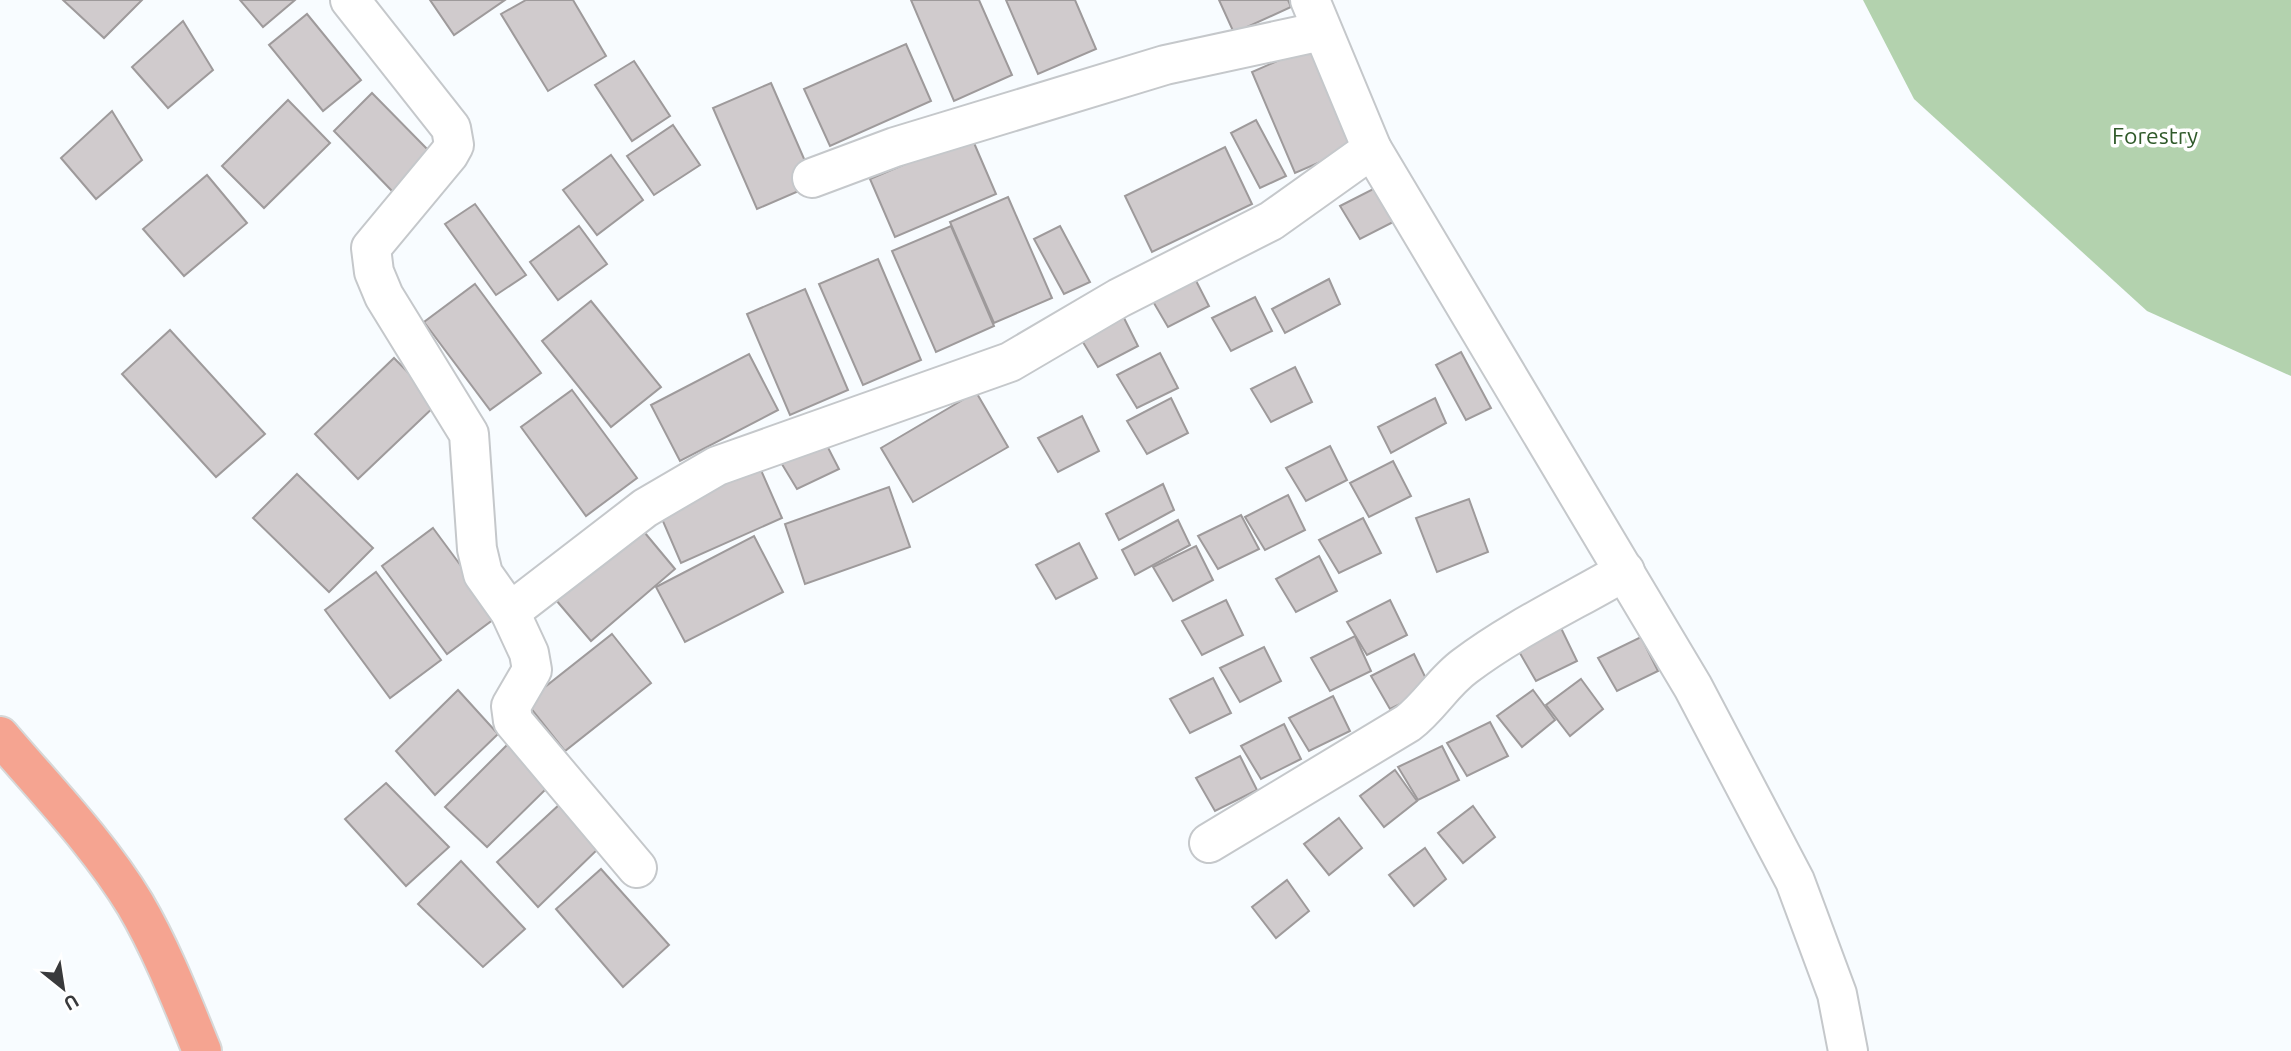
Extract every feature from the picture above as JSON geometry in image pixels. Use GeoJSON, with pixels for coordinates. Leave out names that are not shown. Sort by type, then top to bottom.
{"type":"FeatureCollection","features":[{"type":"Feature","properties":{"kind":"main road"},"geometry":{"type":"LineString","coordinates":[[0,736],[113,870],[135,905],[179,993],[202,1051]]}},
{"type":"Feature","properties":{"kind":"street"},"geometry":{"type":"LineString","coordinates":[[349,0],[451,128],[454,136],[449,154],[371,248],[374,272],[384,296],[469,434],[477,549],[483,574],[510,612],[528,653],[532,670],[511,706],[513,720],[637,868]]}},
{"type":"Feature","properties":{"kind":"street"},"geometry":{"type":"LineString","coordinates":[[812,178],[895,148],[1165,65],[1316,15],[1372,149],[1693,688],[1796,881],[1837,995],[1847,1051]]}},
{"type":"Feature","properties":{"kind":"street"},"geometry":{"type":"LineString","coordinates":[[510,612],[645,508],[717,466],[1010,362],[1119,298],[1272,221],[1372,149]]}},
{"type":"Feature","properties":{"kind":"street"},"geometry":{"type":"LineString","coordinates":[[1209,843],[1408,723],[1433,702],[1451,678],[1479,655],[1625,571]]}},
{"type":"Feature","properties":{"kind":"green space","name":"Forestry"},"geometry":{"type":"Polygon","coordinates":[[[1863,0],[2291,0],[2291,376],[2147,311],[1914,99],[1863,0]]]}},
{"type":"Feature","properties":{"kind":"building"},"geometry":{"type":"Polygon","coordinates":[[[63,0],[142,0],[104,38],[63,0]]]}},
{"type":"Feature","properties":{"kind":"building"},"geometry":{"type":"Polygon","coordinates":[[[240,0],[295,0],[263,27],[240,0]]]}},
{"type":"Feature","properties":{"kind":"building"},"geometry":{"type":"Polygon","coordinates":[[[430,0],[505,0],[454,35],[430,0]]]}},
{"type":"Feature","properties":{"kind":"building"},"geometry":{"type":"Polygon","coordinates":[[[526,0],[573,0],[606,56],[548,91],[501,14],[526,0]]]}},
{"type":"Feature","properties":{"kind":"building"},"geometry":{"type":"Polygon","coordinates":[[[911,0],[979,0],[1012,75],[954,101],[911,0]]]}},
{"type":"Feature","properties":{"kind":"building"},"geometry":{"type":"Polygon","coordinates":[[[1006,0],[1075,0],[1096,49],[1038,74],[1006,0]]]}},
{"type":"Feature","properties":{"kind":"building"},"geometry":{"type":"Polygon","coordinates":[[[1219,0],[1288,0],[1291,7],[1234,33],[1219,0]]]}},
{"type":"Feature","properties":{"kind":"building"},"geometry":{"type":"Polygon","coordinates":[[[307,14],[361,80],[323,111],[269,45],[307,14]]]}},
{"type":"Feature","properties":{"kind":"building"},"geometry":{"type":"Polygon","coordinates":[[[183,21],[213,70],[168,108],[132,67],[183,21]]]}},
{"type":"Feature","properties":{"kind":"building"},"geometry":{"type":"Polygon","coordinates":[[[906,44],[931,101],[830,146],[804,89],[906,44]]]}},
{"type":"Feature","properties":{"kind":"building"},"geometry":{"type":"Polygon","coordinates":[[[1309,47],[1353,148],[1295,173],[1252,72],[1309,47]]]}},
{"type":"Feature","properties":{"kind":"building"},"geometry":{"type":"Polygon","coordinates":[[[634,61],[670,116],[632,141],[595,85],[634,61]]]}},
{"type":"Feature","properties":{"kind":"building"},"geometry":{"type":"Polygon","coordinates":[[[771,83],[815,184],[757,209],[713,108],[771,83]]]}},
{"type":"Feature","properties":{"kind":"building"},"geometry":{"type":"Polygon","coordinates":[[[372,93],[432,154],[393,192],[334,131],[372,93]]]}},
{"type":"Feature","properties":{"kind":"building"},"geometry":{"type":"Polygon","coordinates":[[[288,100],[330,143],[264,208],[222,166],[288,100]]]}},
{"type":"Feature","properties":{"kind":"building"},"geometry":{"type":"Polygon","coordinates":[[[112,111],[142,160],[96,199],[61,158],[112,111]]]}},
{"type":"Feature","properties":{"kind":"building"},"geometry":{"type":"Polygon","coordinates":[[[1256,120],[1286,176],[1260,188],[1231,133],[1256,120]]]}},
{"type":"Feature","properties":{"kind":"building"},"geometry":{"type":"Polygon","coordinates":[[[673,125],[700,165],[654,195],[627,156],[673,125]]]}},
{"type":"Feature","properties":{"kind":"building"},"geometry":{"type":"Polygon","coordinates":[[[971,136],[996,194],[895,237],[870,179],[971,136]]]}},
{"type":"Feature","properties":{"kind":"building"},"geometry":{"type":"Polygon","coordinates":[[[1225,147],[1252,204],[1152,252],[1125,196],[1225,147]]]}},
{"type":"Feature","properties":{"kind":"building"},"geometry":{"type":"Polygon","coordinates":[[[611,155],[643,200],[597,235],[563,190],[611,155]]]}},
{"type":"Feature","properties":{"kind":"building"},"geometry":{"type":"Polygon","coordinates":[[[207,175],[247,223],[184,276],[143,229],[207,175]]]}},
{"type":"Feature","properties":{"kind":"building"},"geometry":{"type":"Polygon","coordinates":[[[1383,184],[1401,218],[1360,239],[1340,206],[1383,184]]]}},
{"type":"Feature","properties":{"kind":"building"},"geometry":{"type":"Polygon","coordinates":[[[1008,197],[1052,298],[994,323],[950,222],[1008,197]]]}},
{"type":"Feature","properties":{"kind":"building"},"geometry":{"type":"Polygon","coordinates":[[[475,204],[526,275],[496,295],[445,224],[475,204]]]}},
{"type":"Feature","properties":{"kind":"building"},"geometry":{"type":"Polygon","coordinates":[[[579,226],[607,264],[558,300],[530,262],[579,226]]]}},
{"type":"Feature","properties":{"kind":"building"},"geometry":{"type":"Polygon","coordinates":[[[951,226],[994,326],[936,352],[892,251],[951,226]]]}},
{"type":"Feature","properties":{"kind":"building"},"geometry":{"type":"Polygon","coordinates":[[[1060,226],[1090,282],[1064,294],[1034,239],[1060,226]]]}},
{"type":"Feature","properties":{"kind":"building"},"geometry":{"type":"Polygon","coordinates":[[[878,259],[921,360],[863,385],[819,284],[878,259]]]}},
{"type":"Feature","properties":{"kind":"building"},"geometry":{"type":"Polygon","coordinates":[[[1191,271],[1209,306],[1168,327],[1148,293],[1191,271]]]}},
{"type":"Feature","properties":{"kind":"building"},"geometry":{"type":"Polygon","coordinates":[[[1329,279],[1340,304],[1285,333],[1272,309],[1329,279]]]}},
{"type":"Feature","properties":{"kind":"building"},"geometry":{"type":"Polygon","coordinates":[[[475,284],[541,373],[490,410],[424,322],[475,284]]]}},
{"type":"Feature","properties":{"kind":"building"},"geometry":{"type":"Polygon","coordinates":[[[805,289],[848,390],[790,415],[747,314],[805,289]]]}},
{"type":"Feature","properties":{"kind":"building"},"geometry":{"type":"Polygon","coordinates":[[[1255,297],[1272,331],[1231,351],[1212,318],[1255,297]]]}},
{"type":"Feature","properties":{"kind":"building"},"geometry":{"type":"Polygon","coordinates":[[[591,301],[661,387],[611,427],[542,341],[591,301]]]}},
{"type":"Feature","properties":{"kind":"building"},"geometry":{"type":"Polygon","coordinates":[[[1121,312],[1138,346],[1098,367],[1078,334],[1121,312]]]}},
{"type":"Feature","properties":{"kind":"building"},"geometry":{"type":"Polygon","coordinates":[[[170,330],[265,434],[216,477],[122,374],[170,330]]]}},
{"type":"Feature","properties":{"kind":"building"},"geometry":{"type":"Polygon","coordinates":[[[1461,352],[1491,408],[1466,420],[1436,365],[1461,352]]]}},
{"type":"Feature","properties":{"kind":"building"},"geometry":{"type":"Polygon","coordinates":[[[1160,353],[1178,388],[1137,408],[1117,375],[1160,353]]]}},
{"type":"Feature","properties":{"kind":"building"},"geometry":{"type":"Polygon","coordinates":[[[749,354],[778,410],[680,461],[651,405],[749,354]]]}},
{"type":"Feature","properties":{"kind":"building"},"geometry":{"type":"Polygon","coordinates":[[[394,358],[438,403],[358,479],[315,434],[394,358]]]}},
{"type":"Feature","properties":{"kind":"building"},"geometry":{"type":"Polygon","coordinates":[[[1295,367],[1312,402],[1271,422],[1251,389],[1295,367]]]}},
{"type":"Feature","properties":{"kind":"building"},"geometry":{"type":"Polygon","coordinates":[[[572,390],[637,478],[586,516],[521,427],[572,390]]]}},
{"type":"Feature","properties":{"kind":"building"},"geometry":{"type":"Polygon","coordinates":[[[976,392],[1008,447],[913,502],[881,448],[976,392]]]}},
{"type":"Feature","properties":{"kind":"building"},"geometry":{"type":"Polygon","coordinates":[[[1171,398],[1188,433],[1147,454],[1127,421],[1171,398]]]}},
{"type":"Feature","properties":{"kind":"building"},"geometry":{"type":"Polygon","coordinates":[[[1435,398],[1446,423],[1391,453],[1378,427],[1435,398]]]}},
{"type":"Feature","properties":{"kind":"building"},"geometry":{"type":"Polygon","coordinates":[[[1082,416],[1099,451],[1058,472],[1038,438],[1082,416]]]}},
{"type":"Feature","properties":{"kind":"building"},"geometry":{"type":"Polygon","coordinates":[[[821,434],[839,469],[797,489],[777,456],[821,434]]]}},
{"type":"Feature","properties":{"kind":"building"},"geometry":{"type":"Polygon","coordinates":[[[1330,446],[1347,480],[1306,501],[1286,468],[1330,446]]]}},
{"type":"Feature","properties":{"kind":"building"},"geometry":{"type":"Polygon","coordinates":[[[757,461],[782,518],[681,563],[656,505],[757,461]]]}},
{"type":"Feature","properties":{"kind":"building"},"geometry":{"type":"Polygon","coordinates":[[[1393,461],[1411,496],[1369,517],[1350,483],[1393,461]]]}},
{"type":"Feature","properties":{"kind":"building"},"geometry":{"type":"Polygon","coordinates":[[[297,474],[373,548],[329,592],[253,518],[297,474]]]}},
{"type":"Feature","properties":{"kind":"building"},"geometry":{"type":"Polygon","coordinates":[[[1163,484],[1174,510],[1119,540],[1106,514],[1163,484]]]}},
{"type":"Feature","properties":{"kind":"building"},"geometry":{"type":"Polygon","coordinates":[[[889,487],[910,547],[805,584],[785,524],[889,487]]]}},
{"type":"Feature","properties":{"kind":"building"},"geometry":{"type":"Polygon","coordinates":[[[1288,495],[1305,530],[1265,550],[1245,517],[1288,495]]]}},
{"type":"Feature","properties":{"kind":"building"},"geometry":{"type":"Polygon","coordinates":[[[1469,499],[1488,552],[1437,572],[1416,518],[1469,499]]]}},
{"type":"Feature","properties":{"kind":"building"},"geometry":{"type":"Polygon","coordinates":[[[1241,515],[1259,549],[1218,569],[1198,536],[1241,515]]]}},
{"type":"Feature","properties":{"kind":"building"},"geometry":{"type":"Polygon","coordinates":[[[1363,518],[1381,553],[1339,573],[1319,540],[1363,518]]]}},
{"type":"Feature","properties":{"kind":"building"},"geometry":{"type":"Polygon","coordinates":[[[1178,520],[1190,545],[1135,575],[1122,550],[1178,520]]]}},
{"type":"Feature","properties":{"kind":"building"},"geometry":{"type":"Polygon","coordinates":[[[635,521],[675,569],[591,641],[550,593],[635,521]]]}},
{"type":"Feature","properties":{"kind":"building"},"geometry":{"type":"Polygon","coordinates":[[[433,528],[498,616],[447,654],[382,566],[433,528]]]}},
{"type":"Feature","properties":{"kind":"building"},"geometry":{"type":"Polygon","coordinates":[[[754,536],[783,592],[685,642],[656,587],[754,536]]]}},
{"type":"Feature","properties":{"kind":"building"},"geometry":{"type":"Polygon","coordinates":[[[1079,543],[1097,578],[1056,599],[1036,565],[1079,543]]]}},
{"type":"Feature","properties":{"kind":"building"},"geometry":{"type":"Polygon","coordinates":[[[1196,546],[1213,580],[1173,601],[1153,567],[1196,546]]]}},
{"type":"Feature","properties":{"kind":"building"},"geometry":{"type":"Polygon","coordinates":[[[1319,556],[1337,591],[1296,612],[1276,579],[1319,556]]]}},
{"type":"Feature","properties":{"kind":"building"},"geometry":{"type":"Polygon","coordinates":[[[376,572],[441,660],[390,698],[325,610],[376,572]]]}},
{"type":"Feature","properties":{"kind":"building"},"geometry":{"type":"Polygon","coordinates":[[[1226,600],[1243,635],[1202,655],[1182,621],[1226,600]]]}},
{"type":"Feature","properties":{"kind":"building"},"geometry":{"type":"Polygon","coordinates":[[[1390,600],[1407,635],[1367,655],[1347,622],[1390,600]]]}},
{"type":"Feature","properties":{"kind":"building"},"geometry":{"type":"Polygon","coordinates":[[[1560,626],[1577,661],[1536,681],[1517,648],[1560,626]]]}},
{"type":"Feature","properties":{"kind":"building"},"geometry":{"type":"Polygon","coordinates":[[[612,634],[651,683],[565,751],[526,702],[612,634]]]}},
{"type":"Feature","properties":{"kind":"building"},"geometry":{"type":"Polygon","coordinates":[[[1355,636],[1371,671],[1330,691],[1311,658],[1355,636]]]}},
{"type":"Feature","properties":{"kind":"building"},"geometry":{"type":"Polygon","coordinates":[[[1641,637],[1658,671],[1617,691],[1598,658],[1641,637]]]}},
{"type":"Feature","properties":{"kind":"building"},"geometry":{"type":"Polygon","coordinates":[[[1264,647],[1281,681],[1240,702],[1220,668],[1264,647]]]}},
{"type":"Feature","properties":{"kind":"building"},"geometry":{"type":"Polygon","coordinates":[[[1414,654],[1431,689],[1390,709],[1371,676],[1414,654]]]}},
{"type":"Feature","properties":{"kind":"building"},"geometry":{"type":"Polygon","coordinates":[[[1213,678],[1231,713],[1190,733],[1170,699],[1213,678]]]}},
{"type":"Feature","properties":{"kind":"building"},"geometry":{"type":"Polygon","coordinates":[[[1581,679],[1603,709],[1570,736],[1546,705],[1581,679]]]}},
{"type":"Feature","properties":{"kind":"building"},"geometry":{"type":"Polygon","coordinates":[[[458,690],[498,734],[435,795],[396,751],[458,690]]]}},
{"type":"Feature","properties":{"kind":"building"},"geometry":{"type":"Polygon","coordinates":[[[1533,690],[1555,720],[1522,747],[1497,716],[1533,690]]]}},
{"type":"Feature","properties":{"kind":"building"},"geometry":{"type":"Polygon","coordinates":[[[1333,696],[1350,731],[1309,751],[1289,718],[1333,696]]]}},
{"type":"Feature","properties":{"kind":"building"},"geometry":{"type":"Polygon","coordinates":[[[1490,722],[1508,756],[1467,776],[1447,743],[1490,722]]]}},
{"type":"Feature","properties":{"kind":"building"},"geometry":{"type":"Polygon","coordinates":[[[1284,724],[1301,759],[1261,779],[1241,746],[1284,724]]]}},
{"type":"Feature","properties":{"kind":"building"},"geometry":{"type":"Polygon","coordinates":[[[508,744],[549,786],[487,847],[445,807],[508,744]]]}},
{"type":"Feature","properties":{"kind":"building"},"geometry":{"type":"Polygon","coordinates":[[[1442,746],[1459,780],[1418,800],[1398,767],[1442,746]]]}},
{"type":"Feature","properties":{"kind":"building"},"geometry":{"type":"Polygon","coordinates":[[[1240,756],[1257,790],[1215,811],[1196,778],[1240,756]]]}},
{"type":"Feature","properties":{"kind":"building"},"geometry":{"type":"Polygon","coordinates":[[[1395,770],[1417,801],[1384,827],[1360,796],[1395,770]]]}},
{"type":"Feature","properties":{"kind":"building"},"geometry":{"type":"Polygon","coordinates":[[[386,783],[449,847],[406,886],[345,819],[386,783]]]}},
{"type":"Feature","properties":{"kind":"building"},"geometry":{"type":"Polygon","coordinates":[[[560,804],[601,846],[538,907],[497,862],[560,804]]]}},
{"type":"Feature","properties":{"kind":"building"},"geometry":{"type":"Polygon","coordinates":[[[1473,806],[1495,837],[1463,863],[1438,833],[1473,806]]]}},
{"type":"Feature","properties":{"kind":"building"},"geometry":{"type":"Polygon","coordinates":[[[1339,818],[1362,848],[1329,875],[1304,844],[1339,818]]]}},
{"type":"Feature","properties":{"kind":"building"},"geometry":{"type":"Polygon","coordinates":[[[1425,848],[1446,879],[1414,906],[1389,875],[1425,848]]]}},
{"type":"Feature","properties":{"kind":"building"},"geometry":{"type":"Polygon","coordinates":[[[461,861],[525,929],[483,967],[418,904],[461,861]]]}},
{"type":"Feature","properties":{"kind":"building"},"geometry":{"type":"Polygon","coordinates":[[[601,869],[669,945],[623,987],[556,909],[601,869]]]}},
{"type":"Feature","properties":{"kind":"building"},"geometry":{"type":"Polygon","coordinates":[[[1287,880],[1309,911],[1276,938],[1252,907],[1287,880]]]}}]}
